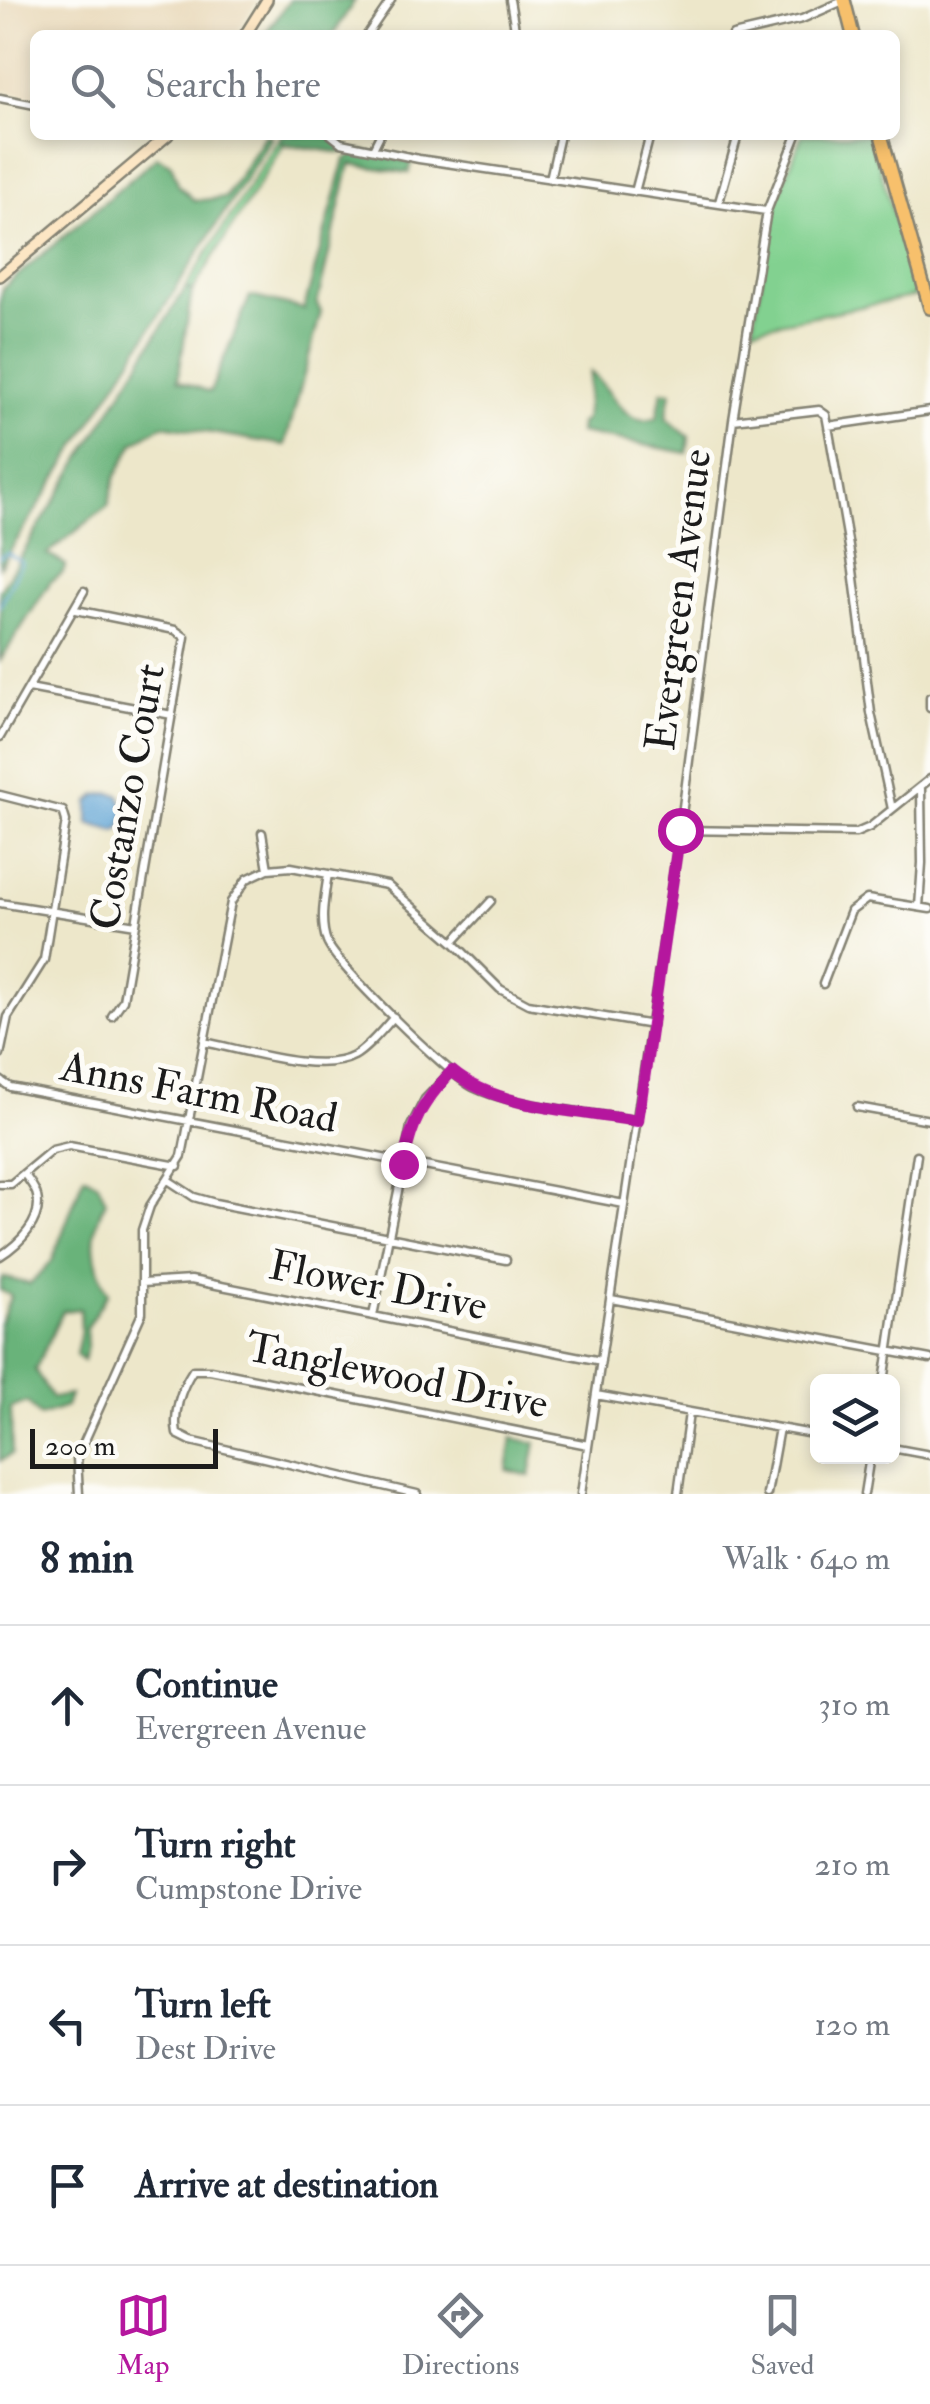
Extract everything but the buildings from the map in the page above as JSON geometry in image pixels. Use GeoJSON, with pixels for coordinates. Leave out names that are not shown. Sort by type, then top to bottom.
{"type":"FeatureCollection","features":[{"type":"Feature","properties":{"kind":"highway"},"geometry":{"type":"LineString","coordinates":[[844,0],[852,30]]}},
{"type":"Feature","properties":{"kind":"highway"},"geometry":{"type":"LineString","coordinates":[[882,140],[930,308]]}},
{"type":"Feature","properties":{"kind":"main road"},"geometry":{"type":"LineString","coordinates":[[248,30],[267,0]]}},
{"type":"Feature","properties":{"kind":"main road"},"geometry":{"type":"LineString","coordinates":[[0,276],[162,140]]}},
{"type":"Feature","properties":{"kind":"street"},"geometry":{"type":"LineString","coordinates":[[370,30],[391,0]]}},
{"type":"Feature","properties":{"kind":"street"},"geometry":{"type":"LineString","coordinates":[[510,0],[515,30]]}},
{"type":"Feature","properties":{"kind":"street"},"geometry":{"type":"LineString","coordinates":[[759,30],[802,19],[844,0]]}},
{"type":"Feature","properties":{"kind":"street"},"geometry":{"type":"LineString","coordinates":[[0,98],[30,104]]}},
{"type":"Feature","properties":{"kind":"street"},"geometry":{"type":"LineString","coordinates":[[339,140],[550,179],[767,211]]}},
{"type":"Feature","properties":{"kind":"street"},"geometry":{"type":"LineString","coordinates":[[373,149],[378,140]]}},
{"type":"Feature","properties":{"kind":"street"},"geometry":{"type":"LineString","coordinates":[[550,179],[559,140]]}},
{"type":"Feature","properties":{"kind":"street"},"geometry":{"type":"LineString","coordinates":[[635,192],[649,140]]}},
{"type":"Feature","properties":{"kind":"street"},"geometry":{"type":"LineString","coordinates":[[718,202],[737,140]]}},
{"type":"Feature","properties":{"kind":"street","name":"Evergreen Avenue"},"geometry":{"type":"LineString","coordinates":[[580,1494],[680,830],[732,420],[767,211],[795,140]]}},
{"type":"Feature","properties":{"kind":"street"},"geometry":{"type":"LineString","coordinates":[[732,420],[820,410],[826,415],[853,570],[871,713],[892,809]]}},
{"type":"Feature","properties":{"kind":"street"},"geometry":{"type":"LineString","coordinates":[[828,426],[930,411]]}},
{"type":"Feature","properties":{"kind":"street"},"geometry":{"type":"LineString","coordinates":[[0,737],[84,591]]}},
{"type":"Feature","properties":{"kind":"street","name":"Costanzo Court"},"geometry":{"type":"LineString","coordinates":[[76,610],[174,630],[185,637],[123,1000],[112,1016]]}},
{"type":"Feature","properties":{"kind":"street"},"geometry":{"type":"LineString","coordinates":[[30,688],[172,715]]}},
{"type":"Feature","properties":{"kind":"street"},"geometry":{"type":"LineString","coordinates":[[930,697],[930,708]]}},
{"type":"Feature","properties":{"kind":"street"},"geometry":{"type":"LineString","coordinates":[[680,830],[852,833],[868,828],[930,779]]}},
{"type":"Feature","properties":{"kind":"street"},"geometry":{"type":"LineString","coordinates":[[919,907],[921,788]]}},
{"type":"Feature","properties":{"kind":"street","name":"Anns Farm Road"},"geometry":{"type":"LineString","coordinates":[[0,796],[63,810],[66,821],[44,960],[8,1017],[0,1055]]}},
{"type":"Feature","properties":{"kind":"street"},"geometry":{"type":"LineString","coordinates":[[262,833],[268,869]]}},
{"type":"Feature","properties":{"kind":"street"},"geometry":{"type":"LineString","coordinates":[[79,1494],[77,1458],[142,1313],[142,1230],[150,1206],[178,1166],[231,902],[247,879],[268,869],[291,867],[386,886],[453,942],[500,989],[528,1004],[652,1024]]}},
{"type":"Feature","properties":{"kind":"street"},"geometry":{"type":"LineString","coordinates":[[328,874],[323,914],[325,938],[334,956],[470,1086],[496,1096],[638,1121]]}},
{"type":"Feature","properties":{"kind":"street"},"geometry":{"type":"LineString","coordinates":[[823,984],[854,906],[867,899],[930,909]]}},
{"type":"Feature","properties":{"kind":"street"},"geometry":{"type":"LineString","coordinates":[[453,942],[491,900]]}},
{"type":"Feature","properties":{"kind":"street"},"geometry":{"type":"LineString","coordinates":[[0,903],[136,925]]}},
{"type":"Feature","properties":{"kind":"street"},"geometry":{"type":"LineString","coordinates":[[204,1042],[318,1064],[339,1062],[356,1054],[394,1017]]}},
{"type":"Feature","properties":{"kind":"street"},"geometry":{"type":"LineString","coordinates":[[374,1316],[411,1126],[425,1100],[452,1071]]}},
{"type":"Feature","properties":{"kind":"street","name":"Anns Farm Road"},"geometry":{"type":"LineString","coordinates":[[0,1080],[10,1087],[624,1204]]}},
{"type":"Feature","properties":{"kind":"street"},"geometry":{"type":"LineString","coordinates":[[857,1106],[930,1120]]}},
{"type":"Feature","properties":{"kind":"street"},"geometry":{"type":"LineString","coordinates":[[0,1184],[11,1184],[52,1150],[69,1146],[178,1166]]}},
{"type":"Feature","properties":{"kind":"street"},"geometry":{"type":"LineString","coordinates":[[885,1374],[917,1155]]}},
{"type":"Feature","properties":{"kind":"street"},"geometry":{"type":"LineString","coordinates":[[0,1256],[19,1244],[36,1210],[38,1195],[25,1174]]}},
{"type":"Feature","properties":{"kind":"street"},"geometry":{"type":"LineString","coordinates":[[168,1180],[194,1197],[214,1203],[506,1260]]}},
{"type":"Feature","properties":{"kind":"street","name":"Flower Drive"},"geometry":{"type":"LineString","coordinates":[[142,1283],[191,1280],[601,1361]]}},
{"type":"Feature","properties":{"kind":"street"},"geometry":{"type":"LineString","coordinates":[[611,1298],[930,1358]]}},
{"type":"Feature","properties":{"kind":"street","name":"Tanglewood Drive"},"geometry":{"type":"LineString","coordinates":[[417,1494],[190,1441],[177,1434],[175,1420],[184,1383],[194,1370],[210,1370],[588,1445]]}},
{"type":"Feature","properties":{"kind":"street"},"geometry":{"type":"LineString","coordinates":[[596,1396],[810,1433]]}},
{"type":"Feature","properties":{"kind":"street"},"geometry":{"type":"LineString","coordinates":[[678,1494],[690,1414]]}},
{"type":"Feature","properties":{"kind":"street"},"geometry":{"type":"LineString","coordinates":[[767,1494],[779,1428]]}},
{"type":"Feature","properties":{"kind":"street"},"geometry":{"type":"LineString","coordinates":[[900,1449],[930,1454]]}},
{"type":"Feature","properties":{"kind":"street"},"geometry":{"type":"LineString","coordinates":[[864,1494],[869,1464]]}},
{"type":"Feature","properties":{"kind":"shaded area"},"geometry":{"type":"Polygon","coordinates":[[[0,0],[258,0],[238,30],[30,30],[30,96],[0,90],[0,0]]]}},
{"type":"Feature","properties":{"kind":"green space"},"geometry":{"type":"Polygon","coordinates":[[[290,0],[355,0],[336,30],[268,30],[290,0]]]}},
{"type":"Feature","properties":{"kind":"green space"},"geometry":{"type":"Polygon","coordinates":[[[262,140],[270,140],[0,567],[3,288],[157,157],[171,164],[179,186],[195,201],[226,197],[262,140]]]}},
{"type":"Feature","properties":{"kind":"green space"},"geometry":{"type":"Polygon","coordinates":[[[278,140],[284,144],[192,291],[186,287],[278,140]]]}},
{"type":"Feature","properties":{"kind":"green space"},"geometry":{"type":"Polygon","coordinates":[[[278,140],[336,140],[346,147],[342,153],[278,140]]]}},
{"type":"Feature","properties":{"kind":"green space"},"geometry":{"type":"Polygon","coordinates":[[[800,140],[872,140],[916,296],[753,328],[773,210],[800,140]]]}},
{"type":"Feature","properties":{"kind":"green space"},"geometry":{"type":"Polygon","coordinates":[[[361,151],[412,162],[409,173],[350,164],[317,304],[321,312],[285,445],[163,425],[134,443],[116,476],[108,506],[47,554],[66,565],[62,574],[51,581],[0,661],[0,590],[186,287],[192,291],[178,380],[210,392],[250,296],[304,309],[345,159],[361,151]]]}},
{"type":"Feature","properties":{"kind":"green space"},"geometry":{"type":"Polygon","coordinates":[[[590,372],[636,418],[657,417],[662,391],[671,392],[666,418],[689,437],[687,453],[579,433],[580,423],[585,420],[590,372]]]}},
{"type":"Feature","properties":{"kind":"green space"},"geometry":{"type":"Polygon","coordinates":[[[84,1175],[98,1183],[106,1201],[96,1224],[94,1247],[108,1293],[86,1328],[83,1361],[76,1355],[80,1309],[63,1311],[35,1370],[52,1398],[70,1395],[66,1407],[40,1416],[27,1402],[11,1408],[12,1454],[0,1461],[0,1324],[11,1296],[0,1290],[2,1277],[30,1284],[52,1261],[84,1175]]]}},
{"type":"Feature","properties":{"kind":"green space"},"geometry":{"type":"Polygon","coordinates":[[[512,1438],[536,1443],[530,1476],[507,1470],[512,1438]]]}},
{"type":"Feature","properties":{"kind":"water"},"geometry":{"type":"Polygon","coordinates":[[[97,795],[120,795],[125,811],[122,826],[116,831],[89,824],[89,802],[97,795]]]}},
{"type":"Feature","properties":{"kind":"waterway"},"geometry":{"type":"LineString","coordinates":[[0,557],[7,553],[22,562],[0,606]]}},
{"type":"Feature","properties":{"kind":"route"},"geometry":{"type":"LineString","coordinates":[[403,1164],[411,1126],[425,1100],[452,1071],[470,1086],[496,1096],[638,1121],[680,830]]}}]}
